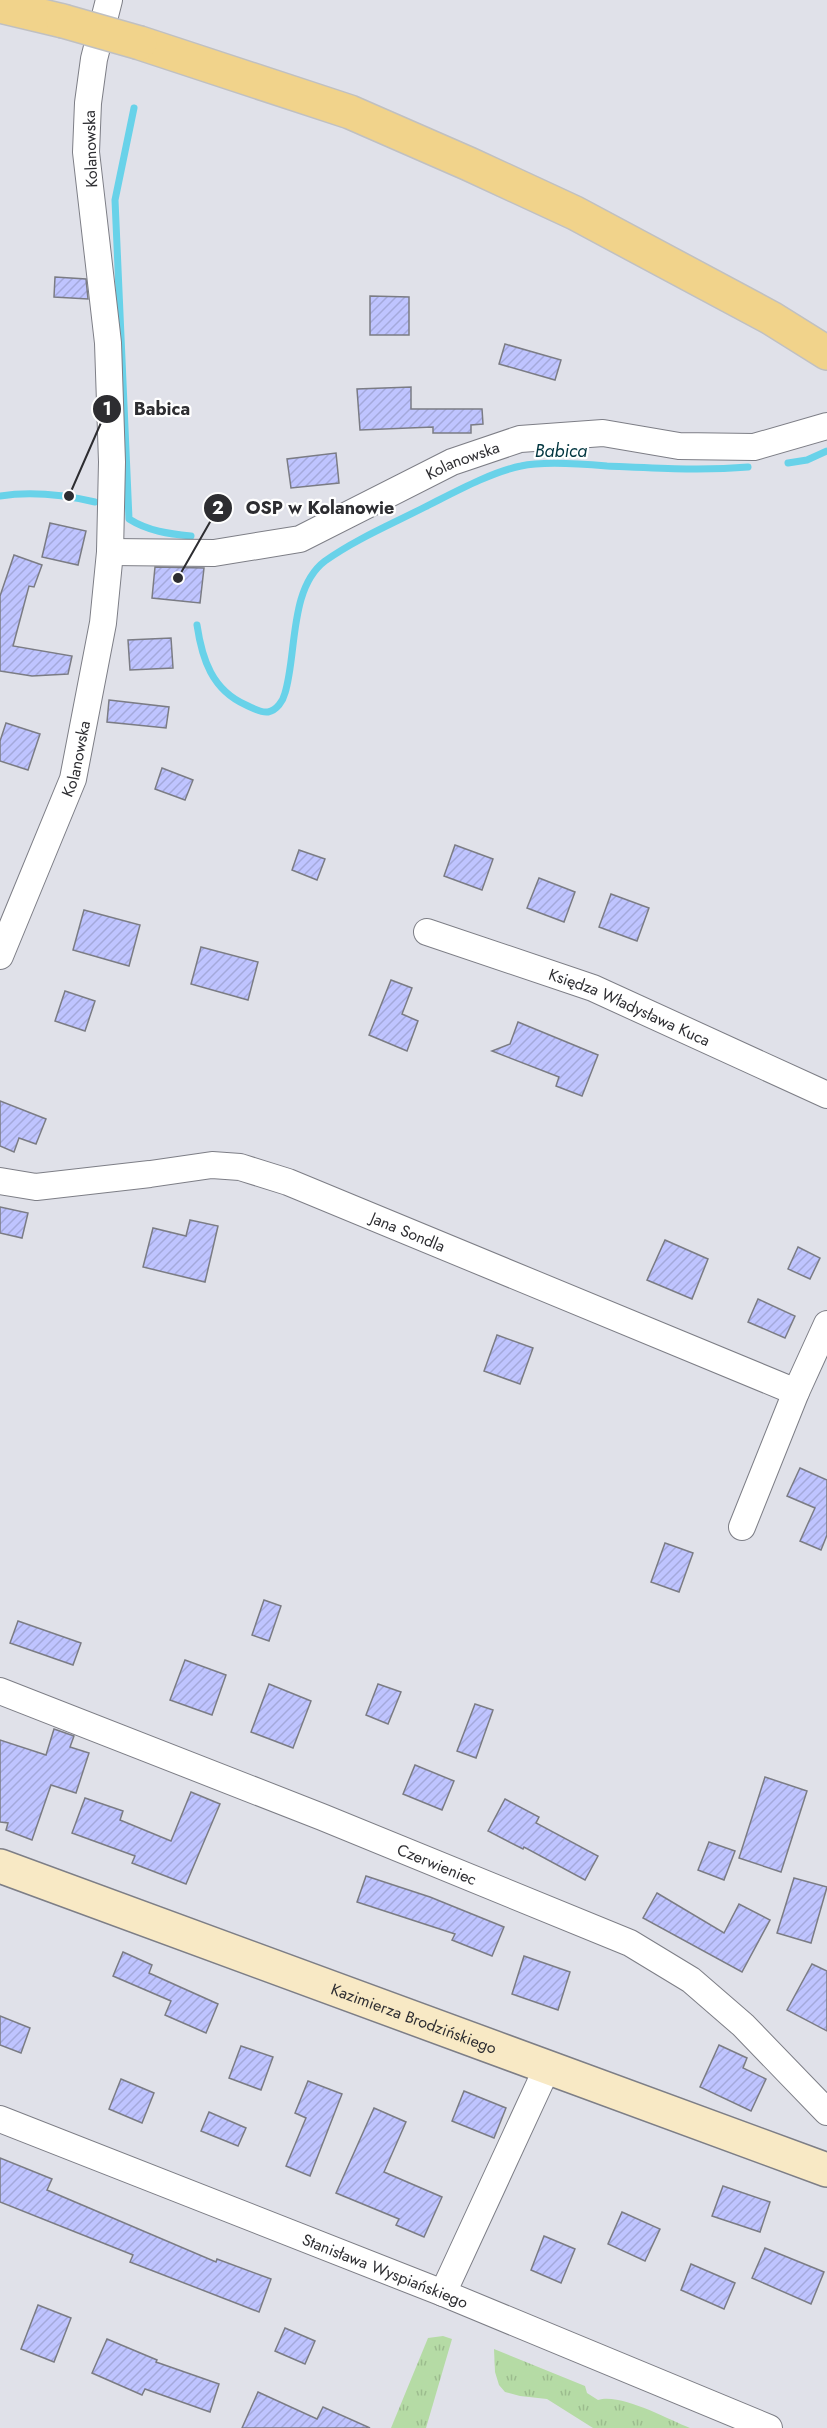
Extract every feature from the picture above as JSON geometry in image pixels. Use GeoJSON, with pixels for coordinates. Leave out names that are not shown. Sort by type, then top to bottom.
{"type":"FeatureCollection","features":[{"type":"Feature","properties":{"kind":"main road"},"geometry":{"type":"LineString","coordinates":[[0,6],[140,43],[350,112],[575,213],[771,318],[827,354]]}},
{"type":"Feature","properties":{"kind":"main road","name":"Kazimierza Brodzińskiego"},"geometry":{"type":"LineString","coordinates":[[0,1866],[827,2170]]}},
{"type":"Feature","properties":{"kind":"street","name":"Kolanowska"},"geometry":{"type":"LineString","coordinates":[[0,956],[73,779],[103,623],[110,552],[112,462],[108,343],[86,152],[88,103],[94,59],[109,0]]}},
{"type":"Feature","properties":{"kind":"street","name":"Kolanowska"},"geometry":{"type":"LineString","coordinates":[[110,552],[214,553],[300,539],[452,462],[520,439],[603,433],[679,446],[754,447],[827,426]]}},
{"type":"Feature","properties":{"kind":"street","name":"Księdza Władysława Kuca"},"geometry":{"type":"LineString","coordinates":[[427,932],[593,988],[827,1095]]}},
{"type":"Feature","properties":{"kind":"street","name":"Jana Sondla"},"geometry":{"type":"LineString","coordinates":[[0,1181],[36,1187],[212,1165],[240,1167],[288,1182],[796,1392]]}},
{"type":"Feature","properties":{"kind":"street"},"geometry":{"type":"LineString","coordinates":[[742,1527],[796,1392],[827,1324]]}},
{"type":"Feature","properties":{"kind":"street","name":"Czerwieniec"},"geometry":{"type":"LineString","coordinates":[[0,1690],[322,1817],[630,1943],[691,1980],[743,2025],[827,2112]]}},
{"type":"Feature","properties":{"kind":"street"},"geometry":{"type":"LineString","coordinates":[[443,2293],[547,2068]]}},
{"type":"Feature","properties":{"kind":"street","name":"Stanisława Wyspiańskiego"},"geometry":{"type":"LineString","coordinates":[[0,2119],[443,2293],[769,2428]]}},
{"type":"Feature","properties":{"kind":"green space"},"geometry":{"type":"Polygon","coordinates":[[[443,2336],[452,2339],[426,2428],[391,2428],[428,2338],[443,2336]]]}},
{"type":"Feature","properties":{"kind":"green space"},"geometry":{"type":"Polygon","coordinates":[[[494,2349],[585,2386],[587,2393],[598,2400],[619,2400],[631,2403],[690,2428],[593,2428],[547,2399],[505,2392],[499,2385],[495,2372],[494,2349]]]}},
{"type":"Feature","properties":{"kind":"building"},"geometry":{"type":"Polygon","coordinates":[[[55,277],[86,279],[88,299],[54,297],[55,277]]]}},
{"type":"Feature","properties":{"kind":"building"},"geometry":{"type":"Polygon","coordinates":[[[370,296],[409,297],[409,335],[370,335],[370,296]]]}},
{"type":"Feature","properties":{"kind":"building"},"geometry":{"type":"Polygon","coordinates":[[[505,344],[561,360],[555,380],[499,364],[505,344]]]}},
{"type":"Feature","properties":{"kind":"building"},"geometry":{"type":"Polygon","coordinates":[[[411,387],[411,409],[482,409],[483,424],[471,425],[471,433],[433,433],[433,427],[360,430],[357,389],[411,387]]]}},
{"type":"Feature","properties":{"kind":"building"},"geometry":{"type":"Polygon","coordinates":[[[336,453],[339,483],[291,488],[287,459],[336,453]]]}},
{"type":"Feature","properties":{"kind":"building"},"geometry":{"type":"Polygon","coordinates":[[[50,523],[86,531],[78,565],[42,557],[50,523]]]}},
{"type":"Feature","properties":{"kind":"building"},"geometry":{"type":"Polygon","coordinates":[[[14,555],[42,565],[34,587],[29,586],[13,646],[72,656],[68,674],[32,676],[0,671],[0,596],[14,555]]]}},
{"type":"Feature","properties":{"kind":"building"},"geometry":{"type":"Polygon","coordinates":[[[155,567],[204,568],[200,603],[152,598],[155,567]]]}},
{"type":"Feature","properties":{"kind":"building"},"geometry":{"type":"Polygon","coordinates":[[[171,638],[173,668],[130,670],[128,640],[171,638]]]}},
{"type":"Feature","properties":{"kind":"building"},"geometry":{"type":"Polygon","coordinates":[[[109,700],[169,707],[166,728],[107,722],[109,700]]]}},
{"type":"Feature","properties":{"kind":"building"},"geometry":{"type":"Polygon","coordinates":[[[6,723],[40,734],[28,770],[0,761],[0,741],[6,723]]]}},
{"type":"Feature","properties":{"kind":"building"},"geometry":{"type":"Polygon","coordinates":[[[162,768],[193,780],[185,800],[155,789],[162,768]]]}},
{"type":"Feature","properties":{"kind":"building"},"geometry":{"type":"Polygon","coordinates":[[[455,845],[493,859],[482,890],[444,876],[455,845]]]}},
{"type":"Feature","properties":{"kind":"building"},"geometry":{"type":"Polygon","coordinates":[[[299,850],[325,859],[317,880],[292,870],[299,850]]]}},
{"type":"Feature","properties":{"kind":"building"},"geometry":{"type":"Polygon","coordinates":[[[539,878],[575,892],[564,922],[527,908],[539,878]]]}},
{"type":"Feature","properties":{"kind":"building"},"geometry":{"type":"Polygon","coordinates":[[[611,894],[649,908],[637,941],[599,927],[611,894]]]}},
{"type":"Feature","properties":{"kind":"building"},"geometry":{"type":"Polygon","coordinates":[[[84,910],[140,925],[129,966],[73,950],[84,910]]]}},
{"type":"Feature","properties":{"kind":"building"},"geometry":{"type":"Polygon","coordinates":[[[201,947],[258,962],[248,1000],[191,984],[201,947]]]}},
{"type":"Feature","properties":{"kind":"building"},"geometry":{"type":"Polygon","coordinates":[[[391,980],[412,988],[402,1014],[418,1021],[407,1051],[369,1035],[391,980]]]}},
{"type":"Feature","properties":{"kind":"building"},"geometry":{"type":"Polygon","coordinates":[[[65,991],[95,1001],[85,1031],[55,1021],[65,991]]]}},
{"type":"Feature","properties":{"kind":"building"},"geometry":{"type":"Polygon","coordinates":[[[518,1022],[598,1055],[582,1096],[556,1086],[559,1077],[492,1051],[510,1044],[518,1022]]]}},
{"type":"Feature","properties":{"kind":"building"},"geometry":{"type":"Polygon","coordinates":[[[0,1101],[46,1119],[36,1144],[19,1138],[14,1152],[0,1146],[0,1101]]]}},
{"type":"Feature","properties":{"kind":"building"},"geometry":{"type":"Polygon","coordinates":[[[0,1207],[28,1213],[22,1238],[0,1233],[0,1207]]]}},
{"type":"Feature","properties":{"kind":"building"},"geometry":{"type":"Polygon","coordinates":[[[190,1220],[218,1226],[205,1282],[143,1267],[153,1228],[186,1236],[190,1220]]]}},
{"type":"Feature","properties":{"kind":"building"},"geometry":{"type":"Polygon","coordinates":[[[665,1240],[708,1259],[692,1299],[647,1280],[665,1240]]]}},
{"type":"Feature","properties":{"kind":"building"},"geometry":{"type":"Polygon","coordinates":[[[798,1247],[820,1258],[810,1279],[788,1269],[798,1247]]]}},
{"type":"Feature","properties":{"kind":"building"},"geometry":{"type":"Polygon","coordinates":[[[758,1299],[795,1316],[785,1338],[748,1322],[758,1299]]]}},
{"type":"Feature","properties":{"kind":"building"},"geometry":{"type":"Polygon","coordinates":[[[497,1335],[533,1348],[520,1384],[484,1371],[497,1335]]]}},
{"type":"Feature","properties":{"kind":"building"},"geometry":{"type":"Polygon","coordinates":[[[800,1468],[827,1480],[827,1535],[821,1550],[800,1541],[815,1508],[787,1496],[800,1468]]]}},
{"type":"Feature","properties":{"kind":"building"},"geometry":{"type":"Polygon","coordinates":[[[665,1543],[693,1553],[679,1592],[651,1582],[665,1543]]]}},
{"type":"Feature","properties":{"kind":"building"},"geometry":{"type":"Polygon","coordinates":[[[264,1600],[281,1606],[269,1641],[252,1635],[264,1600]]]}},
{"type":"Feature","properties":{"kind":"building"},"geometry":{"type":"Polygon","coordinates":[[[18,1621],[81,1643],[73,1665],[10,1643],[18,1621]]]}},
{"type":"Feature","properties":{"kind":"building"},"geometry":{"type":"Polygon","coordinates":[[[185,1660],[226,1675],[212,1715],[170,1700],[185,1660]]]}},
{"type":"Feature","properties":{"kind":"building"},"geometry":{"type":"Polygon","coordinates":[[[269,1684],[311,1701],[293,1748],[251,1732],[269,1684]]]}},
{"type":"Feature","properties":{"kind":"building"},"geometry":{"type":"Polygon","coordinates":[[[378,1684],[401,1692],[388,1724],[366,1715],[378,1684]]]}},
{"type":"Feature","properties":{"kind":"building"},"geometry":{"type":"Polygon","coordinates":[[[475,1704],[493,1710],[476,1758],[457,1751],[475,1704]]]}},
{"type":"Feature","properties":{"kind":"building"},"geometry":{"type":"Polygon","coordinates":[[[54,1729],[74,1736],[70,1747],[89,1753],[76,1793],[51,1785],[32,1840],[6,1830],[8,1823],[0,1822],[0,1740],[46,1755],[54,1729]]]}},
{"type":"Feature","properties":{"kind":"building"},"geometry":{"type":"Polygon","coordinates":[[[415,1765],[454,1781],[442,1810],[403,1794],[415,1765]]]}},
{"type":"Feature","properties":{"kind":"building"},"geometry":{"type":"Polygon","coordinates":[[[765,1777],[807,1791],[781,1872],[739,1858],[765,1777]]]}},
{"type":"Feature","properties":{"kind":"building"},"geometry":{"type":"Polygon","coordinates":[[[191,1792],[220,1804],[186,1884],[132,1863],[135,1856],[72,1833],[85,1798],[123,1811],[120,1820],[171,1841],[191,1792]]]}},
{"type":"Feature","properties":{"kind":"building"},"geometry":{"type":"Polygon","coordinates":[[[505,1799],[539,1817],[536,1823],[598,1856],[585,1880],[524,1847],[523,1849],[488,1831],[505,1799]]]}},
{"type":"Feature","properties":{"kind":"building"},"geometry":{"type":"Polygon","coordinates":[[[709,1842],[735,1851],[724,1880],[698,1870],[709,1842]]]}},
{"type":"Feature","properties":{"kind":"building"},"geometry":{"type":"Polygon","coordinates":[[[366,1876],[430,1897],[504,1927],[492,1956],[452,1940],[455,1934],[357,1902],[366,1876]]]}},
{"type":"Feature","properties":{"kind":"building"},"geometry":{"type":"Polygon","coordinates":[[[794,1878],[827,1887],[811,1943],[777,1933],[794,1878]]]}},
{"type":"Feature","properties":{"kind":"building"},"geometry":{"type":"Polygon","coordinates":[[[657,1893],[724,1933],[739,1904],[770,1920],[742,1972],[643,1918],[657,1893]]]}},
{"type":"Feature","properties":{"kind":"building"},"geometry":{"type":"Polygon","coordinates":[[[123,1952],[152,1965],[149,1973],[218,2004],[206,2033],[165,2015],[171,2001],[113,1976],[123,1952]]]}},
{"type":"Feature","properties":{"kind":"building"},"geometry":{"type":"Polygon","coordinates":[[[524,1956],[570,1972],[558,2010],[512,1994],[524,1956]]]}},
{"type":"Feature","properties":{"kind":"building"},"geometry":{"type":"Polygon","coordinates":[[[812,1964],[827,1971],[827,2031],[787,2010],[812,1964]]]}},
{"type":"Feature","properties":{"kind":"building"},"geometry":{"type":"Polygon","coordinates":[[[0,2016],[30,2028],[21,2053],[0,2045],[0,2016]]]}},
{"type":"Feature","properties":{"kind":"building"},"geometry":{"type":"Polygon","coordinates":[[[719,2045],[747,2058],[743,2068],[766,2079],[751,2111],[700,2087],[719,2045]]]}},
{"type":"Feature","properties":{"kind":"building"},"geometry":{"type":"Polygon","coordinates":[[[241,2046],[273,2057],[261,2090],[229,2078],[241,2046]]]}},
{"type":"Feature","properties":{"kind":"building"},"geometry":{"type":"Polygon","coordinates":[[[121,2079],[154,2093],[142,2123],[109,2109],[121,2079]]]}},
{"type":"Feature","properties":{"kind":"building"},"geometry":{"type":"Polygon","coordinates":[[[308,2081],[342,2094],[310,2176],[286,2166],[306,2118],[295,2113],[308,2081]]]}},
{"type":"Feature","properties":{"kind":"building"},"geometry":{"type":"Polygon","coordinates":[[[464,2091],[506,2108],[494,2138],[452,2121],[464,2091]]]}},
{"type":"Feature","properties":{"kind":"building"},"geometry":{"type":"Polygon","coordinates":[[[374,2108],[406,2122],[384,2172],[442,2197],[424,2237],[396,2225],[399,2219],[336,2193],[374,2108]]]}},
{"type":"Feature","properties":{"kind":"building"},"geometry":{"type":"Polygon","coordinates":[[[209,2112],[246,2128],[238,2146],[201,2131],[209,2112]]]}},
{"type":"Feature","properties":{"kind":"building"},"geometry":{"type":"Polygon","coordinates":[[[0,2158],[52,2179],[47,2190],[216,2262],[217,2259],[271,2279],[259,2312],[130,2262],[133,2255],[0,2202],[0,2158]]]}},
{"type":"Feature","properties":{"kind":"building"},"geometry":{"type":"Polygon","coordinates":[[[723,2186],[770,2202],[760,2232],[712,2216],[723,2186]]]}},
{"type":"Feature","properties":{"kind":"building"},"geometry":{"type":"Polygon","coordinates":[[[622,2212],[660,2229],[645,2261],[608,2244],[622,2212]]]}},
{"type":"Feature","properties":{"kind":"building"},"geometry":{"type":"Polygon","coordinates":[[[544,2236],[575,2249],[561,2283],[531,2270],[544,2236]]]}},
{"type":"Feature","properties":{"kind":"building"},"geometry":{"type":"Polygon","coordinates":[[[765,2248],[824,2272],[811,2304],[752,2278],[765,2248]]]}},
{"type":"Feature","properties":{"kind":"building"},"geometry":{"type":"Polygon","coordinates":[[[691,2264],[735,2283],[724,2309],[681,2290],[691,2264]]]}},
{"type":"Feature","properties":{"kind":"building"},"geometry":{"type":"Polygon","coordinates":[[[38,2305],[71,2318],[54,2362],[21,2349],[38,2305]]]}},
{"type":"Feature","properties":{"kind":"building"},"geometry":{"type":"Polygon","coordinates":[[[285,2328],[315,2341],[305,2364],[275,2351],[285,2328]]]}},
{"type":"Feature","properties":{"kind":"building"},"geometry":{"type":"Polygon","coordinates":[[[107,2339],[157,2360],[156,2362],[219,2384],[210,2412],[145,2389],[142,2395],[92,2373],[107,2339]]]}},
{"type":"Feature","properties":{"kind":"building"},"geometry":{"type":"Polygon","coordinates":[[[258,2392],[317,2419],[323,2407],[370,2428],[242,2428],[258,2392]]]}},
{"type":"Feature","properties":{"kind":"waterway"},"geometry":{"type":"LineString","coordinates":[[134,108],[115,200],[129,519],[159,531],[191,536]]}},
{"type":"Feature","properties":{"kind":"waterway","name":"Babica"},"geometry":{"type":"LineString","coordinates":[[788,463],[807,460],[827,451]]}},
{"type":"Feature","properties":{"kind":"waterway","name":"Babica"},"geometry":{"type":"LineString","coordinates":[[197,625],[202,650],[217,682],[234,699],[262,712],[268,712],[277,707],[284,696],[300,604],[313,573],[325,561],[374,532],[497,473],[530,464],[678,469],[748,467]]}},
{"type":"Feature","properties":{"kind":"waterway","name":"Babica"},"geometry":{"type":"LineString","coordinates":[[0,496],[48,494],[95,502]]}},
{"type":"Feature","properties":{"kind":"place","name":"Babica"},"geometry":{"type":"Point","coordinates":[69,496]}},
{"type":"Feature","properties":{"kind":"place","name":"OSP w Kolanowie"},"geometry":{"type":"Point","coordinates":[178,578]}}]}
